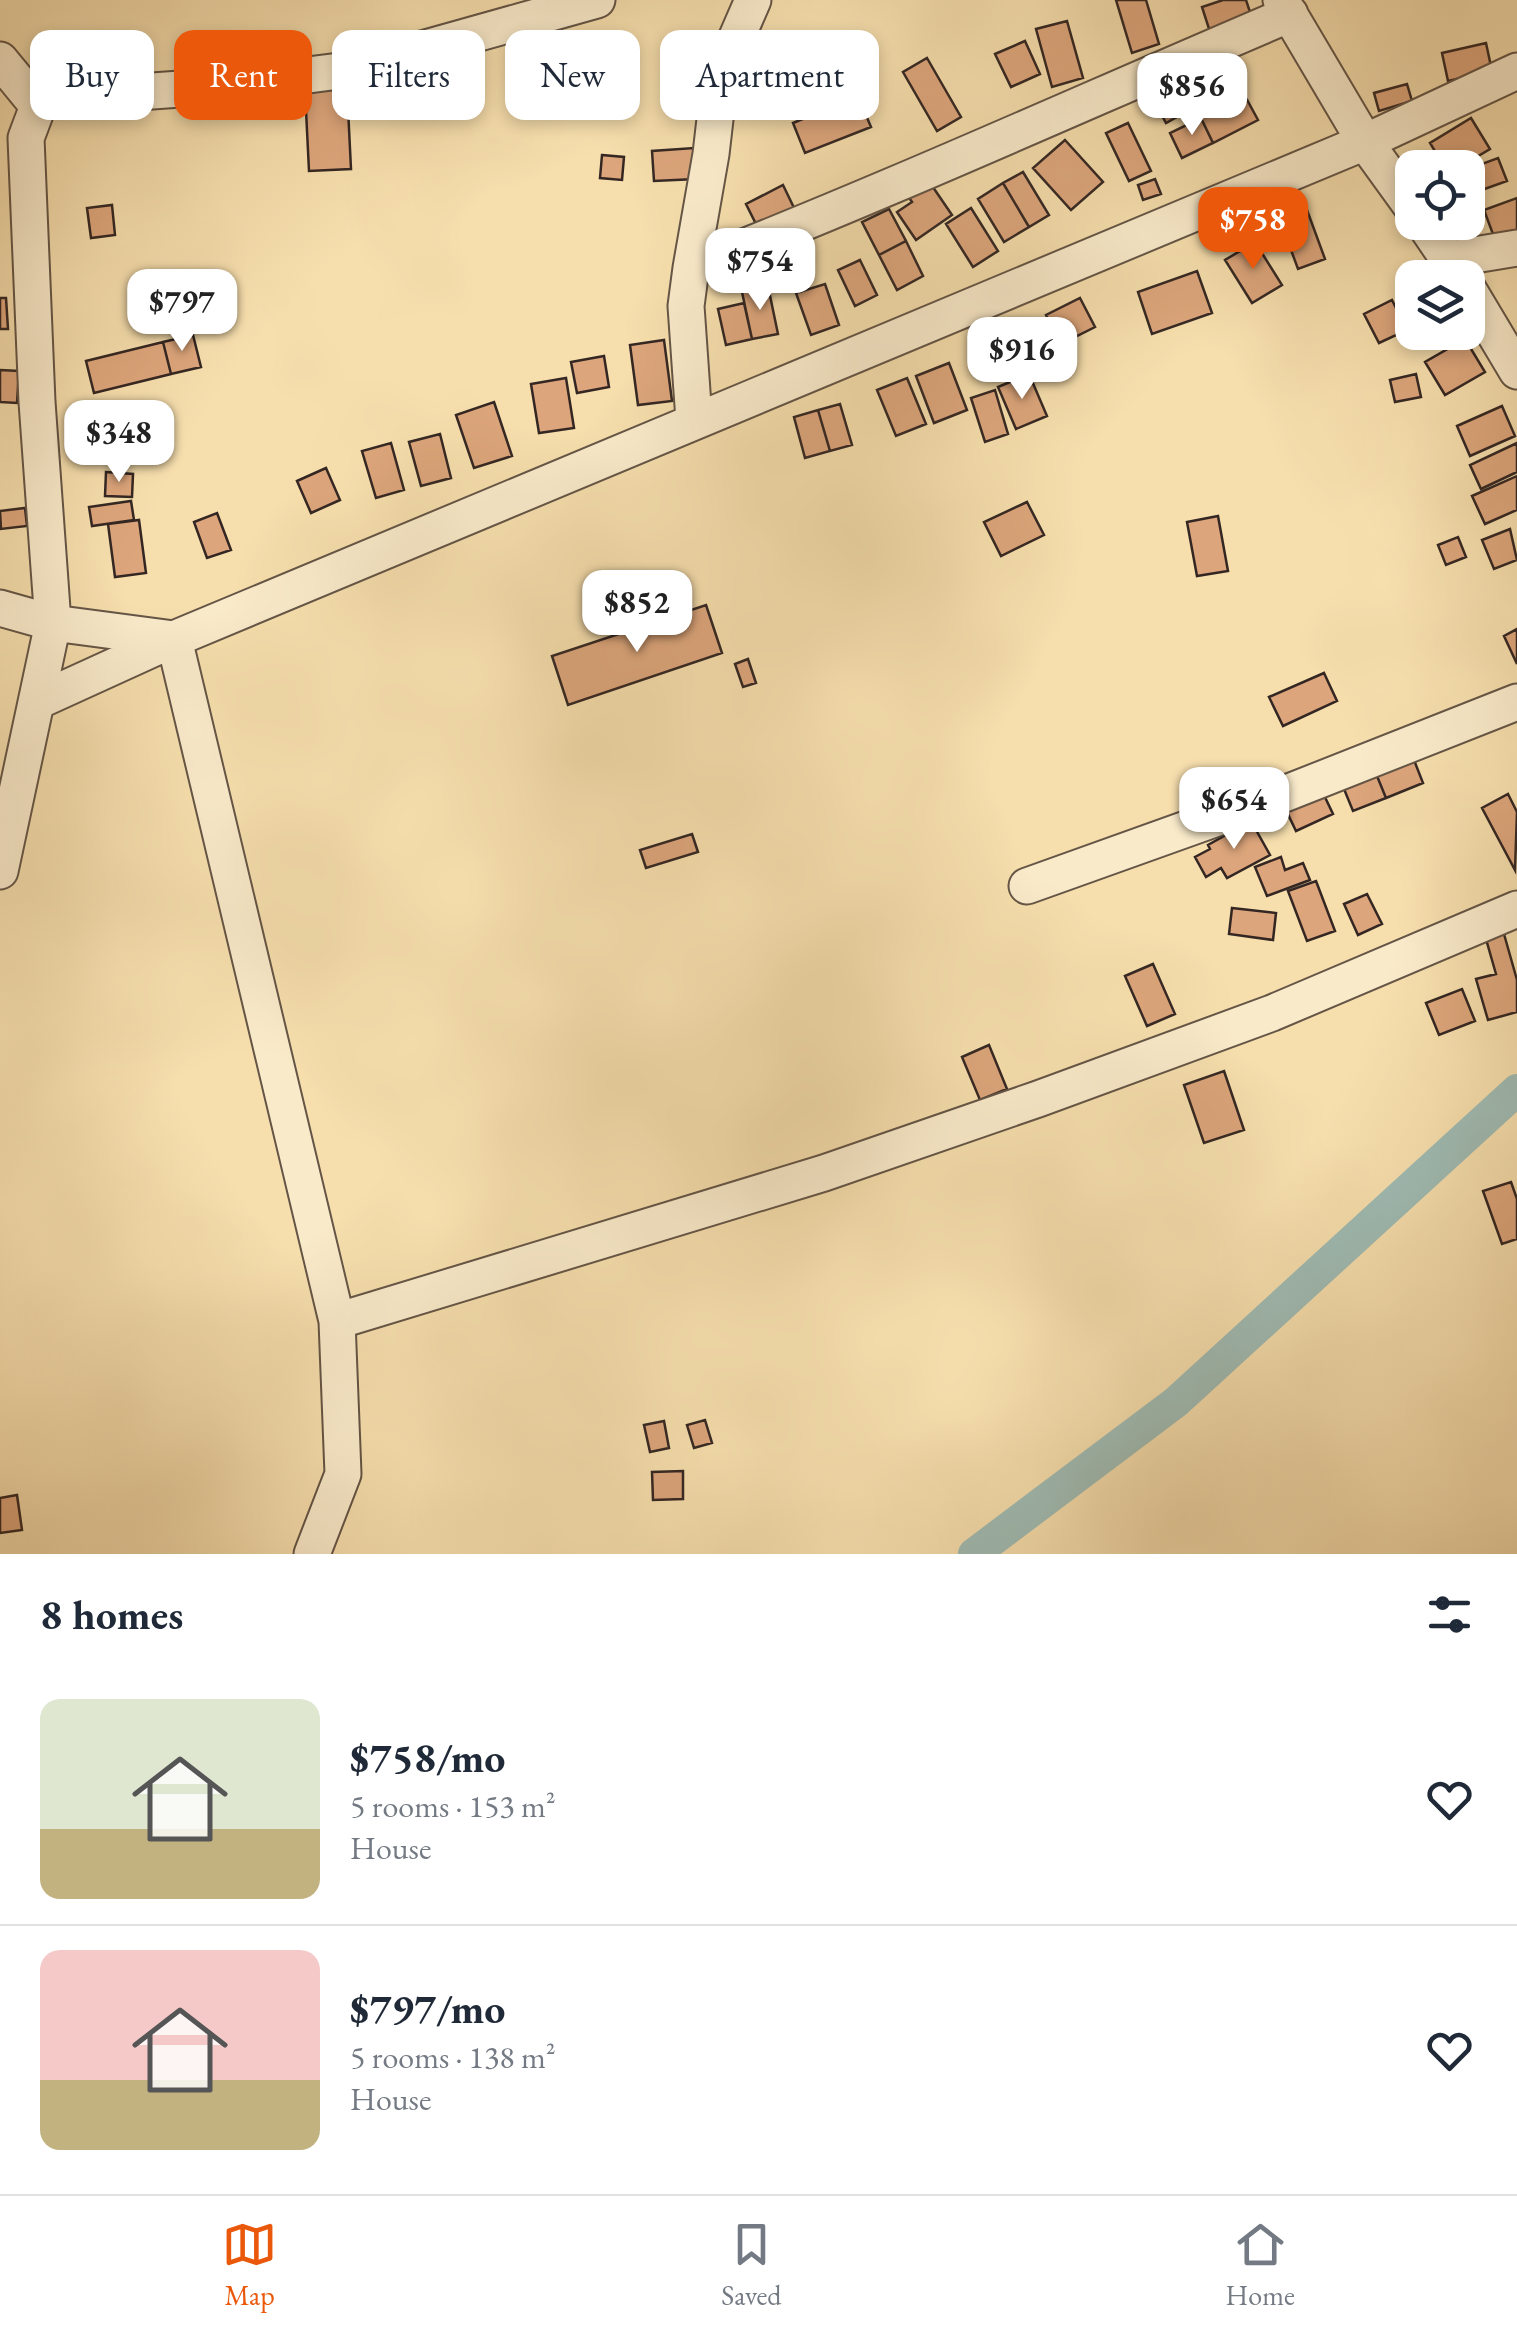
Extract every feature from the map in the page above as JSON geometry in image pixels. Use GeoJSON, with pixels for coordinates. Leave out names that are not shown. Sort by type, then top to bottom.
{"type":"FeatureCollection","features":[{"type":"Feature","properties":{"kind":"street"},"geometry":{"type":"LineString","coordinates":[[154,91],[347,70],[597,0]]}},
{"type":"Feature","properties":{"kind":"street"},"geometry":{"type":"LineString","coordinates":[[694,420],[686,306],[691,268],[712,154],[720,76],[753,0]]}},
{"type":"Feature","properties":{"kind":"street"},"geometry":{"type":"LineString","coordinates":[[691,268],[858,203],[1285,7],[1365,142],[1395,184]]}},
{"type":"Feature","properties":{"kind":"street"},"geometry":{"type":"LineString","coordinates":[[0,60],[30,96]]}},
{"type":"Feature","properties":{"kind":"street"},"geometry":{"type":"LineString","coordinates":[[38,702],[174,639],[1365,142],[1517,72]]}},
{"type":"Feature","properties":{"kind":"street"},"geometry":{"type":"LineString","coordinates":[[0,870],[54,623],[16,270],[26,138],[33,120]]}},
{"type":"Feature","properties":{"kind":"street"},"geometry":{"type":"LineString","coordinates":[[1485,263],[1517,248]]}},
{"type":"Feature","properties":{"kind":"street"},"geometry":{"type":"LineString","coordinates":[[1485,318],[1517,371]]}},
{"type":"Feature","properties":{"kind":"street"},"geometry":{"type":"LineString","coordinates":[[0,608],[54,623],[174,639]]}},
{"type":"Feature","properties":{"kind":"street"},"geometry":{"type":"LineString","coordinates":[[174,639],[337,1321],[343,1474],[312,1554]]}},
{"type":"Feature","properties":{"kind":"street"},"geometry":{"type":"LineString","coordinates":[[1027,886],[1284,794],[1517,702]]}},
{"type":"Feature","properties":{"kind":"street"},"geometry":{"type":"LineString","coordinates":[[337,1321],[824,1173],[1038,1099],[1272,1014],[1517,909]]}},
{"type":"Feature","properties":{"kind":"building"},"geometry":{"type":"Polygon","coordinates":[[[1116,0],[1146,0],[1159,44],[1132,53],[1116,0]]]}},
{"type":"Feature","properties":{"kind":"building"},"geometry":{"type":"Polygon","coordinates":[[[1223,0],[1246,0],[1252,18],[1210,32],[1202,7],[1223,0]]]}},
{"type":"Feature","properties":{"kind":"building"},"geometry":{"type":"Polygon","coordinates":[[[1067,21],[1083,78],[1052,87],[1036,29],[1067,21]]]}},
{"type":"Feature","properties":{"kind":"building"},"geometry":{"type":"Polygon","coordinates":[[[1025,41],[1040,74],[1011,87],[995,54],[1025,41]]]}},
{"type":"Feature","properties":{"kind":"building"},"geometry":{"type":"Polygon","coordinates":[[[1486,43],[1492,71],[1448,81],[1442,53],[1486,43]]]}},
{"type":"Feature","properties":{"kind":"building"},"geometry":{"type":"Polygon","coordinates":[[[927,58],[961,117],[937,131],[903,72],[927,58]]]}},
{"type":"Feature","properties":{"kind":"building"},"geometry":{"type":"Polygon","coordinates":[[[1223,58],[1237,86],[1193,108],[1179,81],[1223,58]]]}},
{"type":"Feature","properties":{"kind":"building"},"geometry":{"type":"Polygon","coordinates":[[[1179,81],[1193,108],[1166,123],[1151,95],[1179,81]]]}},
{"type":"Feature","properties":{"kind":"building"},"geometry":{"type":"Polygon","coordinates":[[[1407,84],[1412,101],[1379,111],[1374,93],[1407,84]]]}},
{"type":"Feature","properties":{"kind":"building"},"geometry":{"type":"Polygon","coordinates":[[[332,89],[332,120],[349,120],[351,169],[309,171],[306,120],[312,120],[312,90],[332,89]]]}},
{"type":"Feature","properties":{"kind":"building"},"geometry":{"type":"Polygon","coordinates":[[[1245,96],[1258,120],[1213,143],[1201,118],[1245,96]]]}},
{"type":"Feature","properties":{"kind":"building"},"geometry":{"type":"Polygon","coordinates":[[[1201,118],[1213,143],[1182,158],[1170,133],[1201,118]]]}},
{"type":"Feature","properties":{"kind":"building"},"geometry":{"type":"Polygon","coordinates":[[[1471,118],[1490,149],[1434,150],[1430,143],[1471,118]]]}},
{"type":"Feature","properties":{"kind":"building"},"geometry":{"type":"Polygon","coordinates":[[[868,120],[871,127],[805,153],[793,123],[868,120]]]}},
{"type":"Feature","properties":{"kind":"building"},"geometry":{"type":"Polygon","coordinates":[[[1128,123],[1151,171],[1129,181],[1106,133],[1128,123]]]}},
{"type":"Feature","properties":{"kind":"building"},"geometry":{"type":"Polygon","coordinates":[[[1065,140],[1103,182],[1071,210],[1033,168],[1065,140]]]}},
{"type":"Feature","properties":{"kind":"building"},"geometry":{"type":"Polygon","coordinates":[[[694,148],[696,179],[654,181],[652,151],[694,148]]]}},
{"type":"Feature","properties":{"kind":"building"},"geometry":{"type":"Polygon","coordinates":[[[602,155],[624,157],[622,180],[600,178],[602,155]]]}},
{"type":"Feature","properties":{"kind":"building"},"geometry":{"type":"Polygon","coordinates":[[[1498,158],[1507,181],[1485,189],[1485,163],[1498,158]]]}},
{"type":"Feature","properties":{"kind":"building"},"geometry":{"type":"Polygon","coordinates":[[[1023,172],[1049,215],[1029,227],[1003,183],[1023,172]]]}},
{"type":"Feature","properties":{"kind":"building"},"geometry":{"type":"Polygon","coordinates":[[[924,174],[952,215],[916,240],[897,212],[912,202],[903,189],[924,174]]]}},
{"type":"Feature","properties":{"kind":"building"},"geometry":{"type":"Polygon","coordinates":[[[1155,179],[1161,194],[1143,200],[1138,185],[1155,179]]]}},
{"type":"Feature","properties":{"kind":"building"},"geometry":{"type":"Polygon","coordinates":[[[1003,183],[1029,227],[1004,242],[978,199],[1003,183]]]}},
{"type":"Feature","properties":{"kind":"building"},"geometry":{"type":"Polygon","coordinates":[[[783,185],[796,212],[759,230],[746,204],[783,185]]]}},
{"type":"Feature","properties":{"kind":"building"},"geometry":{"type":"Polygon","coordinates":[[[1517,198],[1517,229],[1494,237],[1485,210],[1517,198]]]}},
{"type":"Feature","properties":{"kind":"building"},"geometry":{"type":"Polygon","coordinates":[[[112,205],[115,235],[91,238],[87,208],[112,205]]]}},
{"type":"Feature","properties":{"kind":"building"},"geometry":{"type":"Polygon","coordinates":[[[971,208],[998,251],[973,267],[946,224],[971,208]]]}},
{"type":"Feature","properties":{"kind":"building"},"geometry":{"type":"Polygon","coordinates":[[[889,209],[906,241],[879,255],[862,222],[889,209]]]}},
{"type":"Feature","properties":{"kind":"building"},"geometry":{"type":"Polygon","coordinates":[[[1307,210],[1325,259],[1298,269],[1280,220],[1307,210]]]}},
{"type":"Feature","properties":{"kind":"building"},"geometry":{"type":"Polygon","coordinates":[[[906,241],[923,276],[897,290],[879,255],[906,241]]]}},
{"type":"Feature","properties":{"kind":"building"},"geometry":{"type":"Polygon","coordinates":[[[1255,242],[1282,285],[1252,303],[1225,260],[1255,242]]]}},
{"type":"Feature","properties":{"kind":"building"},"geometry":{"type":"Polygon","coordinates":[[[860,260],[877,295],[855,306],[838,270],[860,260]]]}},
{"type":"Feature","properties":{"kind":"building"},"geometry":{"type":"Polygon","coordinates":[[[1197,271],[1212,313],[1152,334],[1138,292],[1197,271]]]}},
{"type":"Feature","properties":{"kind":"building"},"geometry":{"type":"Polygon","coordinates":[[[825,284],[839,325],[811,335],[796,293],[825,284]]]}},
{"type":"Feature","properties":{"kind":"building"},"geometry":{"type":"Polygon","coordinates":[[[768,286],[778,334],[752,339],[742,292],[768,286]]]}},
{"type":"Feature","properties":{"kind":"building"},"geometry":{"type":"Polygon","coordinates":[[[0,298],[6,298],[8,329],[0,329],[0,298]]]}},
{"type":"Feature","properties":{"kind":"building"},"geometry":{"type":"Polygon","coordinates":[[[1080,298],[1095,327],[1061,344],[1046,315],[1080,298]]]}},
{"type":"Feature","properties":{"kind":"building"},"geometry":{"type":"Polygon","coordinates":[[[1392,300],[1395,336],[1379,343],[1364,314],[1392,300]]]}},
{"type":"Feature","properties":{"kind":"building"},"geometry":{"type":"Polygon","coordinates":[[[744,303],[752,339],[726,345],[718,309],[744,303]]]}},
{"type":"Feature","properties":{"kind":"building"},"geometry":{"type":"Polygon","coordinates":[[[1013,329],[1026,369],[998,377],[986,337],[1013,329]]]}},
{"type":"Feature","properties":{"kind":"building"},"geometry":{"type":"Polygon","coordinates":[[[193,335],[201,367],[171,374],[163,342],[193,335]]]}},
{"type":"Feature","properties":{"kind":"building"},"geometry":{"type":"Polygon","coordinates":[[[664,340],[672,401],[638,405],[630,345],[664,340]]]}},
{"type":"Feature","properties":{"kind":"building"},"geometry":{"type":"Polygon","coordinates":[[[163,342],[171,374],[94,393],[86,361],[163,342]]]}},
{"type":"Feature","properties":{"kind":"building"},"geometry":{"type":"Polygon","coordinates":[[[1446,350],[1472,350],[1485,372],[1445,395],[1425,362],[1446,350]]]}},
{"type":"Feature","properties":{"kind":"building"},"geometry":{"type":"Polygon","coordinates":[[[604,356],[609,387],[577,393],[571,362],[604,356]]]}},
{"type":"Feature","properties":{"kind":"building"},"geometry":{"type":"Polygon","coordinates":[[[949,363],[967,410],[934,423],[916,376],[949,363]]]}},
{"type":"Feature","properties":{"kind":"building"},"geometry":{"type":"Polygon","coordinates":[[[0,370],[19,371],[17,403],[0,402],[0,370]]]}},
{"type":"Feature","properties":{"kind":"building"},"geometry":{"type":"Polygon","coordinates":[[[1029,374],[1047,416],[1016,429],[998,387],[1029,374]]]}},
{"type":"Feature","properties":{"kind":"building"},"geometry":{"type":"Polygon","coordinates":[[[1416,374],[1421,397],[1395,402],[1390,380],[1416,374]]]}},
{"type":"Feature","properties":{"kind":"building"},"geometry":{"type":"Polygon","coordinates":[[[566,378],[574,428],[539,433],[531,384],[566,378]]]}},
{"type":"Feature","properties":{"kind":"building"},"geometry":{"type":"Polygon","coordinates":[[[907,378],[926,424],[896,436],[877,390],[907,378]]]}},
{"type":"Feature","properties":{"kind":"building"},"geometry":{"type":"Polygon","coordinates":[[[995,390],[1008,434],[985,442],[971,398],[995,390]]]}},
{"type":"Feature","properties":{"kind":"building"},"geometry":{"type":"Polygon","coordinates":[[[494,402],[512,456],[474,468],[456,415],[494,402]]]}},
{"type":"Feature","properties":{"kind":"building"},"geometry":{"type":"Polygon","coordinates":[[[840,404],[852,445],[830,451],[818,410],[840,404]]]}},
{"type":"Feature","properties":{"kind":"building"},"geometry":{"type":"Polygon","coordinates":[[[1502,406],[1515,436],[1470,456],[1457,426],[1502,406]]]}},
{"type":"Feature","properties":{"kind":"building"},"geometry":{"type":"Polygon","coordinates":[[[159,410],[164,431],[115,442],[110,421],[159,410]]]}},
{"type":"Feature","properties":{"kind":"building"},"geometry":{"type":"Polygon","coordinates":[[[818,410],[830,451],[805,458],[794,417],[818,410]]]}},
{"type":"Feature","properties":{"kind":"building"},"geometry":{"type":"Polygon","coordinates":[[[440,434],[451,478],[421,486],[409,442],[440,434]]]}},
{"type":"Feature","properties":{"kind":"building"},"geometry":{"type":"Polygon","coordinates":[[[391,443],[404,490],[376,498],[362,451],[391,443]]]}},
{"type":"Feature","properties":{"kind":"building"},"geometry":{"type":"Polygon","coordinates":[[[1517,443],[1517,472],[1481,489],[1470,465],[1517,443]]]}},
{"type":"Feature","properties":{"kind":"building"},"geometry":{"type":"Polygon","coordinates":[[[326,468],[340,500],[311,513],[297,481],[326,468]]]}},
{"type":"Feature","properties":{"kind":"building"},"geometry":{"type":"Polygon","coordinates":[[[106,472],[133,474],[132,497],[105,496],[106,472]]]}},
{"type":"Feature","properties":{"kind":"building"},"geometry":{"type":"Polygon","coordinates":[[[1517,476],[1517,510],[1485,524],[1472,496],[1517,476]]]}},
{"type":"Feature","properties":{"kind":"building"},"geometry":{"type":"Polygon","coordinates":[[[131,501],[134,520],[92,526],[89,507],[131,501]]]}},
{"type":"Feature","properties":{"kind":"building"},"geometry":{"type":"Polygon","coordinates":[[[1027,502],[1044,535],[1001,556],[984,522],[1027,502]]]}},
{"type":"Feature","properties":{"kind":"building"},"geometry":{"type":"Polygon","coordinates":[[[25,508],[27,526],[1,529],[0,511],[25,508]]]}},
{"type":"Feature","properties":{"kind":"building"},"geometry":{"type":"Polygon","coordinates":[[[217,513],[231,550],[207,558],[194,522],[217,513]]]}},
{"type":"Feature","properties":{"kind":"building"},"geometry":{"type":"Polygon","coordinates":[[[1218,516],[1228,571],[1197,576],[1187,522],[1218,516]]]}},
{"type":"Feature","properties":{"kind":"building"},"geometry":{"type":"Polygon","coordinates":[[[139,520],[146,573],[115,577],[108,524],[139,520]]]}},
{"type":"Feature","properties":{"kind":"building"},"geometry":{"type":"Polygon","coordinates":[[[1510,529],[1517,560],[1494,569],[1482,540],[1510,529]]]}},
{"type":"Feature","properties":{"kind":"building"},"geometry":{"type":"Polygon","coordinates":[[[1458,537],[1466,557],[1446,565],[1438,545],[1458,537]]]}},
{"type":"Feature","properties":{"kind":"building"},"geometry":{"type":"Polygon","coordinates":[[[706,605],[722,653],[568,705],[552,656],[706,605]]]}},
{"type":"Feature","properties":{"kind":"building"},"geometry":{"type":"Polygon","coordinates":[[[1517,629],[1517,664],[1504,636],[1517,629]]]}},
{"type":"Feature","properties":{"kind":"building"},"geometry":{"type":"Polygon","coordinates":[[[748,659],[756,683],[743,687],[735,664],[748,659]]]}},
{"type":"Feature","properties":{"kind":"building"},"geometry":{"type":"Polygon","coordinates":[[[1324,673],[1337,701],[1283,726],[1269,697],[1324,673]]]}},
{"type":"Feature","properties":{"kind":"building"},"geometry":{"type":"Polygon","coordinates":[[[1414,760],[1423,783],[1386,798],[1377,776],[1414,760]]]}},
{"type":"Feature","properties":{"kind":"building"},"geometry":{"type":"Polygon","coordinates":[[[1377,776],[1386,798],[1353,811],[1344,789],[1377,776]]]}},
{"type":"Feature","properties":{"kind":"building"},"geometry":{"type":"Polygon","coordinates":[[[1322,791],[1333,814],[1296,831],[1285,808],[1322,791]]]}},
{"type":"Feature","properties":{"kind":"building"},"geometry":{"type":"Polygon","coordinates":[[[1508,794],[1517,812],[1515,870],[1482,808],[1508,794]]]}},
{"type":"Feature","properties":{"kind":"building"},"geometry":{"type":"Polygon","coordinates":[[[1251,821],[1270,855],[1227,878],[1221,868],[1206,877],[1195,857],[1210,849],[1208,845],[1251,821]]]}},
{"type":"Feature","properties":{"kind":"building"},"geometry":{"type":"Polygon","coordinates":[[[692,834],[698,852],[646,868],[640,850],[692,834]]]}},
{"type":"Feature","properties":{"kind":"building"},"geometry":{"type":"Polygon","coordinates":[[[1281,857],[1285,870],[1303,863],[1310,880],[1267,896],[1255,867],[1281,857]]]}},
{"type":"Feature","properties":{"kind":"building"},"geometry":{"type":"Polygon","coordinates":[[[1316,881],[1335,931],[1307,941],[1288,891],[1316,881]]]}},
{"type":"Feature","properties":{"kind":"building"},"geometry":{"type":"Polygon","coordinates":[[[1367,894],[1382,924],[1358,935],[1344,904],[1367,894]]]}},
{"type":"Feature","properties":{"kind":"building"},"geometry":{"type":"Polygon","coordinates":[[[1232,908],[1276,913],[1273,940],[1229,934],[1232,908]]]}},
{"type":"Feature","properties":{"kind":"building"},"geometry":{"type":"Polygon","coordinates":[[[1504,934],[1517,980],[1517,1012],[1488,1020],[1476,979],[1496,974],[1486,939],[1504,934]]]}},
{"type":"Feature","properties":{"kind":"building"},"geometry":{"type":"Polygon","coordinates":[[[1153,964],[1175,1014],[1147,1026],[1125,976],[1153,964]]]}},
{"type":"Feature","properties":{"kind":"building"},"geometry":{"type":"Polygon","coordinates":[[[1462,989],[1475,1021],[1439,1035],[1426,1003],[1462,989]]]}},
{"type":"Feature","properties":{"kind":"building"},"geometry":{"type":"Polygon","coordinates":[[[989,1045],[1007,1089],[980,1100],[962,1057],[989,1045]]]}},
{"type":"Feature","properties":{"kind":"building"},"geometry":{"type":"Polygon","coordinates":[[[1224,1071],[1244,1130],[1204,1143],[1184,1085],[1224,1071]]]}},
{"type":"Feature","properties":{"kind":"building"},"geometry":{"type":"Polygon","coordinates":[[[1511,1182],[1517,1199],[1517,1239],[1502,1244],[1483,1191],[1511,1182]]]}},
{"type":"Feature","properties":{"kind":"building"},"geometry":{"type":"Polygon","coordinates":[[[705,1420],[712,1443],[694,1448],[687,1425],[705,1420]]]}},
{"type":"Feature","properties":{"kind":"building"},"geometry":{"type":"Polygon","coordinates":[[[664,1421],[669,1448],[650,1452],[644,1425],[664,1421]]]}},
{"type":"Feature","properties":{"kind":"building"},"geometry":{"type":"Polygon","coordinates":[[[683,1471],[683,1499],[653,1500],[652,1472],[683,1471]]]}},
{"type":"Feature","properties":{"kind":"building"},"geometry":{"type":"Polygon","coordinates":[[[17,1495],[22,1530],[0,1533],[0,1498],[17,1495]]]}},
{"type":"Feature","properties":{"kind":"waterway"},"geometry":{"type":"LineString","coordinates":[[974,1554],[1176,1402],[1517,1090]]}}]}
